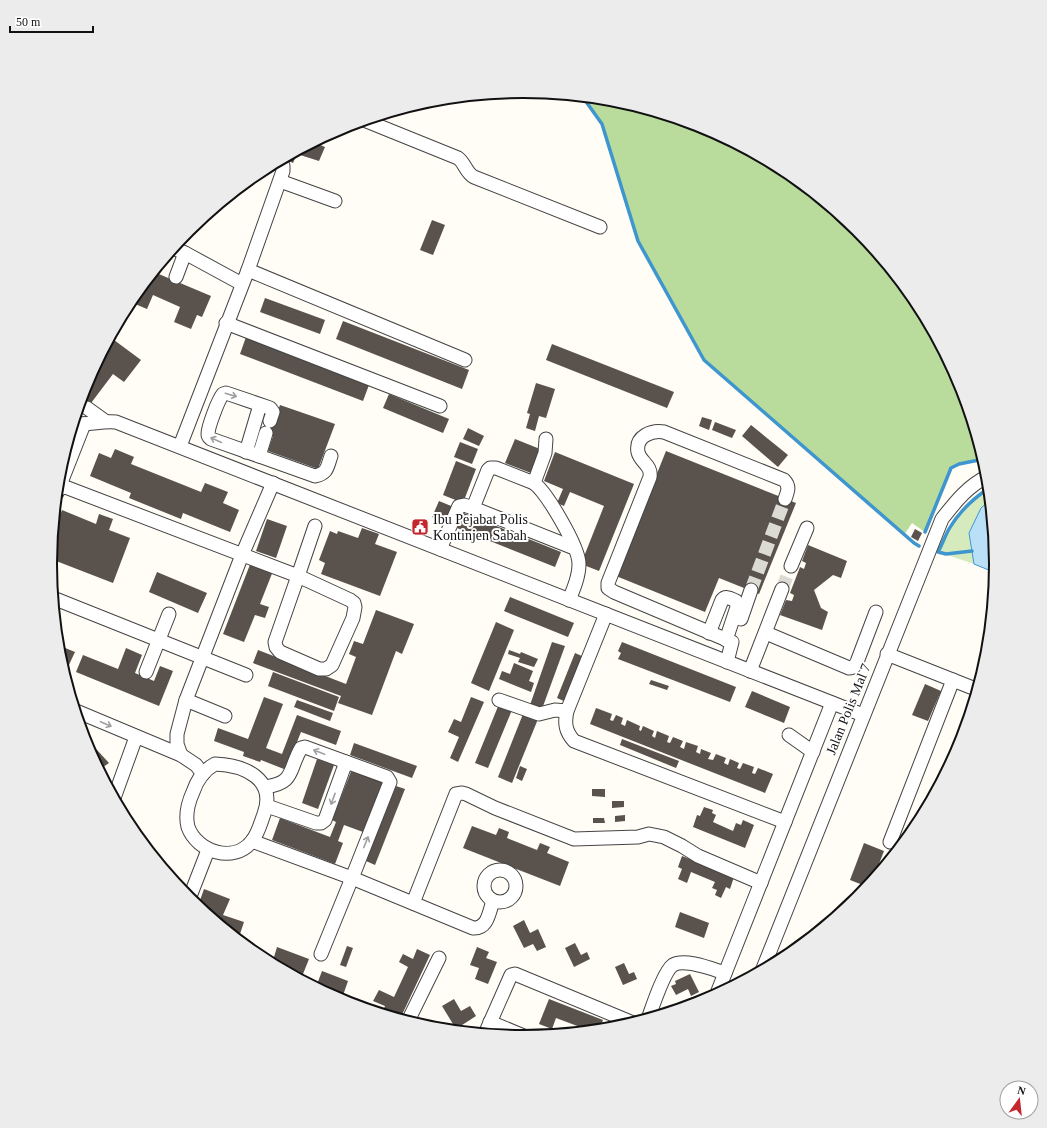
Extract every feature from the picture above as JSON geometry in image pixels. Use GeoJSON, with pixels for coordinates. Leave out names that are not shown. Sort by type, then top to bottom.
{"type":"FeatureCollection","features":[{"type":"Feature","properties":{"kind":"street"},"geometry":{"type":"LineString","coordinates":[[371,123],[458,158],[474,178],[600,227]]}},
{"type":"Feature","properties":{"kind":"street"},"geometry":{"type":"LineString","coordinates":[[180,446],[226,323],[248,270],[280,181],[283,168],[282,165]]}},
{"type":"Feature","properties":{"kind":"street"},"geometry":{"type":"LineString","coordinates":[[280,181],[335,201]]}},
{"type":"Feature","properties":{"kind":"street"},"geometry":{"type":"LineString","coordinates":[[176,277],[179,251],[242,284]]}},
{"type":"Feature","properties":{"kind":"street"},"geometry":{"type":"LineString","coordinates":[[248,270],[464,360]]}},
{"type":"Feature","properties":{"kind":"street"},"geometry":{"type":"LineString","coordinates":[[226,323],[440,406]]}},
{"type":"Feature","properties":{"kind":"street"},"geometry":{"type":"LineString","coordinates":[[259,456],[273,412],[272,409],[226,393],[222,394],[208,432],[208,436],[211,439],[315,476],[322,475],[326,470],[331,456]]}},
{"type":"Feature","properties":{"kind":"street"},"geometry":{"type":"LineString","coordinates":[[196,403],[214,414]]}},
{"type":"Feature","properties":{"kind":"street"},"geometry":{"type":"LineString","coordinates":[[246,452],[260,405]]}},
{"type":"Feature","properties":{"kind":"street"},"geometry":{"type":"LineString","coordinates":[[87,408],[105,421]]}},
{"type":"Feature","properties":{"kind":"street"},"geometry":{"type":"LineString","coordinates":[[79,423],[105,421],[116,422],[863,715]]}},
{"type":"Feature","properties":{"kind":"street"},"geometry":{"type":"LineString","coordinates":[[729,641],[614,592],[607,586],[650,477],[650,468],[640,456],[638,451],[643,437],[652,432],[664,432],[784,480],[788,484],[785,499]]}},
{"type":"Feature","properties":{"kind":"street"},"geometry":{"type":"LineString","coordinates":[[534,483],[545,453],[546,439]]}},
{"type":"Feature","properties":{"kind":"street"},"geometry":{"type":"LineString","coordinates":[[473,508],[490,468],[496,468],[534,483],[541,488],[574,548],[579,563],[575,585],[569,600]]}},
{"type":"Feature","properties":{"kind":"street","name":"Jalan Polis Mal 7"},"geometry":{"type":"LineString","coordinates":[[765,963],[942,519],[960,496],[982,479]]}},
{"type":"Feature","properties":{"kind":"street"},"geometry":{"type":"LineString","coordinates":[[181,755],[177,744],[177,734],[186,700],[242,555],[273,483]]}},
{"type":"Feature","properties":{"kind":"street"},"geometry":{"type":"LineString","coordinates":[[63,490],[298,576],[350,600],[354,603],[355,607],[352,618],[332,665],[326,669],[320,669],[280,652],[276,647],[275,642],[298,576],[315,526]]}},
{"type":"Feature","properties":{"kind":"street"},"geometry":{"type":"LineString","coordinates":[[440,549],[459,506],[464,505],[574,548]]}},
{"type":"Feature","properties":{"kind":"street"},"geometry":{"type":"LineString","coordinates":[[791,566],[807,528]]}},
{"type":"Feature","properties":{"kind":"street"},"geometry":{"type":"LineString","coordinates":[[750,671],[782,589]]}},
{"type":"Feature","properties":{"kind":"street"},"geometry":{"type":"LineString","coordinates":[[729,641],[751,590]]}},
{"type":"Feature","properties":{"kind":"street"},"geometry":{"type":"LineString","coordinates":[[709,633],[724,598],[726,597],[736,601],[737,607],[729,641],[727,662]]}},
{"type":"Feature","properties":{"kind":"street"},"geometry":{"type":"LineString","coordinates":[[59,600],[246,675]]}},
{"type":"Feature","properties":{"kind":"street"},"geometry":{"type":"LineString","coordinates":[[766,633],[852,668],[857,662],[876,612]]}},
{"type":"Feature","properties":{"kind":"street"},"geometry":{"type":"LineString","coordinates":[[146,672],[169,614]]}},
{"type":"Feature","properties":{"kind":"street"},"geometry":{"type":"LineString","coordinates":[[606,614],[567,711],[565,725],[569,735],[574,741],[785,822]]}},
{"type":"Feature","properties":{"kind":"street"},"geometry":{"type":"LineString","coordinates":[[887,654],[973,688]]}},
{"type":"Feature","properties":{"kind":"street"},"geometry":{"type":"LineString","coordinates":[[890,842],[952,680]]}},
{"type":"Feature","properties":{"kind":"street"},"geometry":{"type":"LineString","coordinates":[[186,700],[225,716]]}},
{"type":"Feature","properties":{"kind":"street"},"geometry":{"type":"LineString","coordinates":[[499,700],[539,714],[555,710],[567,711]]}},
{"type":"Feature","properties":{"kind":"street"},"geometry":{"type":"LineString","coordinates":[[720,987],[832,703]]}},
{"type":"Feature","properties":{"kind":"street"},"geometry":{"type":"LineString","coordinates":[[82,714],[181,755],[196,765],[202,774]]}},
{"type":"Feature","properties":{"kind":"street"},"geometry":{"type":"LineString","coordinates":[[789,735],[813,752]]}},
{"type":"Feature","properties":{"kind":"street"},"geometry":{"type":"LineString","coordinates":[[116,792],[136,737]]}},
{"type":"Feature","properties":{"kind":"street"},"geometry":{"type":"LineString","coordinates":[[265,787],[282,783],[288,778],[299,750],[303,747],[387,778],[390,782],[321,954]]}},
{"type":"Feature","properties":{"kind":"street"},"geometry":{"type":"LineString","coordinates":[[267,806],[316,823],[322,823],[325,820],[346,762]]}},
{"type":"Feature","properties":{"kind":"street"},"geometry":{"type":"LineString","coordinates":[[215,764],[244,768],[256,777],[265,787],[267,806],[252,841],[241,851],[218,853],[208,850],[194,838],[188,827],[186,812],[196,783],[202,774],[215,764]]}},
{"type":"Feature","properties":{"kind":"street"},"geometry":{"type":"LineString","coordinates":[[412,904],[456,794],[459,793],[466,794],[495,808],[574,839],[638,837],[649,834],[664,837],[698,856],[761,883]]}},
{"type":"Feature","properties":{"kind":"street"},"geometry":{"type":"LineString","coordinates":[[252,841],[352,878],[412,904],[476,928],[485,924],[493,901]]}},
{"type":"Feature","properties":{"kind":"street"},"geometry":{"type":"LineString","coordinates":[[192,892],[208,850]]}},
{"type":"Feature","properties":{"kind":"street"},"geometry":{"type":"LineString","coordinates":[[410,1017],[439,958]]}},
{"type":"Feature","properties":{"kind":"street"},"geometry":{"type":"LineString","coordinates":[[650,1013],[664,978],[672,966],[678,963],[688,964],[725,973]]}},
{"type":"Feature","properties":{"kind":"street"},"geometry":{"type":"LineString","coordinates":[[488,1028],[509,978],[511,975],[515,974],[625,1020]]}},
{"type":"Feature","properties":{"kind":"green space"},"geometry":{"type":"Polygon","coordinates":[[[586,101],[615,106],[673,122],[702,133],[757,160],[783,176],[831,213],[874,256],[894,280],[928,331],[942,358],[965,414],[978,460],[959,464],[951,468],[925,532],[912,523],[904,535],[704,360],[638,241],[602,124],[586,101]]]}},
{"type":"Feature","properties":{"kind":"green space"},"geometry":{"type":"Polygon","coordinates":[[[984,492],[986,503],[981,508],[969,533],[974,564],[938,552],[949,529],[957,517],[984,492]]]}},
{"type":"Feature","properties":{"kind":"water"},"geometry":{"type":"Polygon","coordinates":[[[986,503],[989,533],[990,570],[974,564],[969,533],[981,508],[986,503]]]}},
{"type":"Feature","properties":{"kind":"building"},"geometry":{"type":"Polygon","coordinates":[[[320,145],[325,147],[319,161],[300,155],[320,145]]]}},
{"type":"Feature","properties":{"kind":"building"},"geometry":{"type":"Polygon","coordinates":[[[296,157],[293,163],[289,161],[296,157]]]}},
{"type":"Feature","properties":{"kind":"building"},"geometry":{"type":"Polygon","coordinates":[[[432,220],[445,225],[433,255],[420,250],[432,220]]]}},
{"type":"Feature","properties":{"kind":"building"},"geometry":{"type":"Polygon","coordinates":[[[158,274],[211,296],[202,317],[197,315],[191,329],[174,322],[180,307],[153,295],[147,309],[136,305],[158,274]]]}},
{"type":"Feature","properties":{"kind":"building"},"geometry":{"type":"Polygon","coordinates":[[[265,298],[325,320],[320,334],[260,312],[265,298]]]}},
{"type":"Feature","properties":{"kind":"building"},"geometry":{"type":"Polygon","coordinates":[[[343,321],[469,370],[462,389],[336,339],[343,321]]]}},
{"type":"Feature","properties":{"kind":"building"},"geometry":{"type":"Polygon","coordinates":[[[246,337],[369,385],[363,401],[240,354],[246,337]]]}},
{"type":"Feature","properties":{"kind":"building"},"geometry":{"type":"Polygon","coordinates":[[[114,340],[141,360],[124,382],[113,374],[85,411],[84,410],[93,385],[114,340]]]}},
{"type":"Feature","properties":{"kind":"building"},"geometry":{"type":"Polygon","coordinates":[[[552,344],[674,392],[667,408],[546,360],[552,344]]]}},
{"type":"Feature","properties":{"kind":"building"},"geometry":{"type":"Polygon","coordinates":[[[536,383],[555,389],[546,418],[539,416],[535,431],[526,428],[530,414],[527,413],[536,383]]]}},
{"type":"Feature","properties":{"kind":"building"},"geometry":{"type":"Polygon","coordinates":[[[389,394],[449,419],[443,433],[383,408],[389,394]]]}},
{"type":"Feature","properties":{"kind":"building"},"geometry":{"type":"Polygon","coordinates":[[[280,405],[335,424],[318,469],[268,451],[273,436],[262,432],[267,419],[274,422],[280,405]]]}},
{"type":"Feature","properties":{"kind":"building"},"geometry":{"type":"Polygon","coordinates":[[[702,417],[712,420],[709,430],[699,426],[702,417]]]}},
{"type":"Feature","properties":{"kind":"building"},"geometry":{"type":"Polygon","coordinates":[[[715,422],[736,430],[732,438],[712,430],[715,422]]]}},
{"type":"Feature","properties":{"kind":"building"},"geometry":{"type":"Polygon","coordinates":[[[751,425],[788,455],[778,467],[742,436],[751,425]]]}},
{"type":"Feature","properties":{"kind":"building"},"geometry":{"type":"Polygon","coordinates":[[[468,428],[484,436],[479,446],[463,439],[468,428]]]}},
{"type":"Feature","properties":{"kind":"building"},"geometry":{"type":"Polygon","coordinates":[[[515,439],[540,449],[531,473],[505,463],[515,439]]]}},
{"type":"Feature","properties":{"kind":"building"},"geometry":{"type":"Polygon","coordinates":[[[460,442],[478,449],[472,464],[454,457],[460,442]]]}},
{"type":"Feature","properties":{"kind":"building"},"geometry":{"type":"Polygon","coordinates":[[[115,449],[134,457],[131,464],[201,492],[205,483],[228,492],[223,503],[239,510],[230,532],[183,513],[181,519],[129,498],[131,493],[90,476],[99,453],[111,458],[115,449]]]}},
{"type":"Feature","properties":{"kind":"building"},"geometry":{"type":"Polygon","coordinates":[[[666,451],[796,503],[759,594],[719,578],[705,612],[616,576],[666,451]]]}},
{"type":"Feature","properties":{"kind":"building"},"geometry":{"type":"Polygon","coordinates":[[[555,452],[634,484],[599,571],[581,564],[604,506],[570,492],[564,506],[557,503],[563,489],[544,481],[555,452]]]}},
{"type":"Feature","properties":{"kind":"building"},"geometry":{"type":"Polygon","coordinates":[[[456,461],[476,469],[463,503],[443,495],[456,461]]]}},
{"type":"Feature","properties":{"kind":"building"},"geometry":{"type":"Polygon","coordinates":[[[439,501],[456,508],[450,524],[432,517],[439,501]]]}},
{"type":"Feature","properties":{"kind":"building"},"geometry":{"type":"Polygon","coordinates":[[[62,510],[96,524],[99,514],[113,519],[109,530],[130,538],[113,583],[57,561],[60,516],[62,510]]]}},
{"type":"Feature","properties":{"kind":"building"},"geometry":{"type":"Polygon","coordinates":[[[464,513],[561,552],[555,567],[457,528],[464,513]]]}},
{"type":"Feature","properties":{"kind":"building"},"geometry":{"type":"Polygon","coordinates":[[[267,519],[287,526],[276,558],[256,551],[267,519]]]}},
{"type":"Feature","properties":{"kind":"building"},"geometry":{"type":"Polygon","coordinates":[[[362,528],[379,534],[375,544],[397,552],[380,596],[321,574],[325,563],[319,560],[330,531],[337,534],[338,531],[358,538],[362,528]]]}},
{"type":"Feature","properties":{"kind":"building"},"geometry":{"type":"Polygon","coordinates":[[[915,529],[922,533],[918,541],[911,537],[915,529]]]}},
{"type":"Feature","properties":{"kind":"building"},"geometry":{"type":"Polygon","coordinates":[[[808,545],[847,561],[841,578],[833,575],[814,590],[821,608],[828,612],[822,630],[780,615],[786,600],[792,601],[794,595],[790,593],[800,567],[804,569],[806,563],[802,561],[808,545]]]}},
{"type":"Feature","properties":{"kind":"building"},"geometry":{"type":"Polygon","coordinates":[[[251,562],[273,571],[260,604],[269,607],[265,618],[255,615],[244,642],[223,634],[251,562]]]}},
{"type":"Feature","properties":{"kind":"building"},"geometry":{"type":"Polygon","coordinates":[[[157,572],[207,593],[198,613],[149,592],[157,572]]]}},
{"type":"Feature","properties":{"kind":"building"},"geometry":{"type":"Polygon","coordinates":[[[510,597],[574,623],[568,637],[504,611],[510,597]]]}},
{"type":"Feature","properties":{"kind":"building"},"geometry":{"type":"Polygon","coordinates":[[[376,610],[414,624],[402,654],[396,651],[372,715],[338,703],[341,696],[253,663],[258,650],[346,684],[356,657],[349,654],[354,641],[363,644],[376,610]]]}},
{"type":"Feature","properties":{"kind":"building"},"geometry":{"type":"Polygon","coordinates":[[[496,622],[514,630],[489,691],[471,683],[496,622]]]}},
{"type":"Feature","properties":{"kind":"building"},"geometry":{"type":"Polygon","coordinates":[[[552,642],[565,646],[542,709],[530,705],[552,642]]]}},
{"type":"Feature","properties":{"kind":"building"},"geometry":{"type":"Polygon","coordinates":[[[622,642],[736,687],[730,702],[618,659],[621,653],[618,651],[622,642]]]}},
{"type":"Feature","properties":{"kind":"building"},"geometry":{"type":"Polygon","coordinates":[[[65,648],[75,652],[69,666],[65,648]]]}},
{"type":"Feature","properties":{"kind":"building"},"geometry":{"type":"Polygon","coordinates":[[[126,648],[142,655],[135,673],[154,681],[160,666],[173,671],[159,706],[76,672],[83,655],[118,669],[126,648]]]}},
{"type":"Feature","properties":{"kind":"building"},"geometry":{"type":"Polygon","coordinates":[[[509,650],[520,654],[521,652],[538,659],[534,667],[518,662],[520,658],[508,654],[509,650]]]}},
{"type":"Feature","properties":{"kind":"building"},"geometry":{"type":"Polygon","coordinates":[[[575,653],[584,657],[566,702],[557,698],[575,653]]]}},
{"type":"Feature","properties":{"kind":"building"},"geometry":{"type":"Polygon","coordinates":[[[514,663],[533,671],[529,681],[534,683],[531,692],[499,679],[502,671],[510,674],[514,663]]]}},
{"type":"Feature","properties":{"kind":"building"},"geometry":{"type":"Polygon","coordinates":[[[273,672],[339,697],[334,711],[268,686],[273,672]]]}},
{"type":"Feature","properties":{"kind":"building"},"geometry":{"type":"Polygon","coordinates":[[[651,680],[669,686],[667,690],[649,684],[651,680]]]}},
{"type":"Feature","properties":{"kind":"building"},"geometry":{"type":"Polygon","coordinates":[[[925,684],[941,691],[928,721],[912,715],[925,684]]]}},
{"type":"Feature","properties":{"kind":"building"},"geometry":{"type":"Polygon","coordinates":[[[752,691],[790,707],[784,723],[745,707],[752,691]]]}},
{"type":"Feature","properties":{"kind":"building"},"geometry":{"type":"Polygon","coordinates":[[[264,697],[283,704],[266,748],[282,754],[297,715],[341,731],[336,745],[301,732],[291,757],[289,771],[261,760],[260,762],[243,756],[244,752],[214,741],[218,728],[248,739],[264,697]]]}},
{"type":"Feature","properties":{"kind":"building"},"geometry":{"type":"Polygon","coordinates":[[[471,697],[484,702],[458,762],[450,758],[459,737],[448,732],[454,719],[461,722],[471,697]]]}},
{"type":"Feature","properties":{"kind":"building"},"geometry":{"type":"Polygon","coordinates":[[[297,700],[333,713],[330,721],[294,707],[297,700]]]}},
{"type":"Feature","properties":{"kind":"building"},"geometry":{"type":"Polygon","coordinates":[[[499,704],[512,710],[488,768],[475,763],[499,704]]]}},
{"type":"Feature","properties":{"kind":"building"},"geometry":{"type":"Polygon","coordinates":[[[596,708],[612,714],[610,720],[613,721],[616,715],[623,718],[621,724],[625,726],[627,720],[640,726],[639,730],[641,731],[643,726],[654,731],[652,736],[655,738],[657,731],[669,736],[667,742],[670,743],[673,737],[683,741],[680,747],[684,749],[686,742],[698,746],[696,752],[700,754],[701,749],[711,753],[708,759],[713,760],[716,754],[726,758],[724,763],[728,765],[730,759],[739,763],[737,768],[740,769],[743,763],[754,767],[752,773],[755,774],[758,768],[773,774],[765,793],[590,724],[596,708]]]}},
{"type":"Feature","properties":{"kind":"building"},"geometry":{"type":"Polygon","coordinates":[[[523,714],[538,719],[512,783],[498,777],[523,714]]]}},
{"type":"Feature","properties":{"kind":"building"},"geometry":{"type":"Polygon","coordinates":[[[622,739],[679,761],[676,768],[620,745],[622,739]]]}},
{"type":"Feature","properties":{"kind":"building"},"geometry":{"type":"Polygon","coordinates":[[[354,743],[417,766],[412,778],[350,755],[354,743]]]}},
{"type":"Feature","properties":{"kind":"building"},"geometry":{"type":"Polygon","coordinates":[[[95,748],[109,763],[104,767],[95,748]]]}},
{"type":"Feature","properties":{"kind":"building"},"geometry":{"type":"Polygon","coordinates":[[[317,759],[334,765],[318,809],[302,803],[317,759]]]}},
{"type":"Feature","properties":{"kind":"building"},"geometry":{"type":"Polygon","coordinates":[[[520,766],[527,769],[522,781],[516,778],[520,766]]]}},
{"type":"Feature","properties":{"kind":"building"},"geometry":{"type":"Polygon","coordinates":[[[352,769],[383,781],[363,832],[344,825],[338,841],[343,843],[335,864],[272,840],[280,818],[330,837],[336,822],[332,820],[352,769]]]}},
{"type":"Feature","properties":{"kind":"building"},"geometry":{"type":"Polygon","coordinates":[[[396,786],[405,789],[375,865],[366,861],[396,786]]]}},
{"type":"Feature","properties":{"kind":"building"},"geometry":{"type":"Polygon","coordinates":[[[592,789],[605,789],[605,797],[592,796],[592,789]]]}},
{"type":"Feature","properties":{"kind":"building"},"geometry":{"type":"Polygon","coordinates":[[[612,801],[624,801],[624,807],[612,808],[612,801]]]}},
{"type":"Feature","properties":{"kind":"building"},"geometry":{"type":"Polygon","coordinates":[[[704,807],[713,810],[712,813],[716,815],[713,822],[733,831],[736,823],[741,825],[743,820],[754,825],[745,848],[693,827],[697,815],[700,816],[704,807]]]}},
{"type":"Feature","properties":{"kind":"building"},"geometry":{"type":"Polygon","coordinates":[[[625,815],[625,821],[615,822],[615,816],[625,815]]]}},
{"type":"Feature","properties":{"kind":"building"},"geometry":{"type":"Polygon","coordinates":[[[593,818],[604,818],[605,823],[593,823],[593,818]]]}},
{"type":"Feature","properties":{"kind":"building"},"geometry":{"type":"Polygon","coordinates":[[[472,826],[496,835],[499,828],[509,832],[507,838],[537,850],[540,843],[550,847],[547,853],[569,862],[560,886],[463,848],[472,826]]]}},
{"type":"Feature","properties":{"kind":"building"},"geometry":{"type":"Polygon","coordinates":[[[864,843],[884,851],[877,868],[862,885],[850,880],[864,843]]]}},
{"type":"Feature","properties":{"kind":"building"},"geometry":{"type":"Polygon","coordinates":[[[682,856],[734,877],[730,889],[726,887],[721,898],[715,895],[717,890],[712,888],[715,882],[691,872],[687,883],[678,879],[682,869],[678,867],[682,856]]]}},
{"type":"Feature","properties":{"kind":"building"},"geometry":{"type":"Polygon","coordinates":[[[204,889],[230,899],[223,915],[244,922],[240,934],[216,915],[200,900],[204,889]]]}},
{"type":"Feature","properties":{"kind":"building"},"geometry":{"type":"Polygon","coordinates":[[[680,912],[709,923],[704,938],[675,927],[680,912]]]}},
{"type":"Feature","properties":{"kind":"building"},"geometry":{"type":"Polygon","coordinates":[[[524,920],[530,933],[538,929],[546,947],[537,951],[533,944],[524,948],[513,926],[524,920]]]}},
{"type":"Feature","properties":{"kind":"building"},"geometry":{"type":"Polygon","coordinates":[[[575,943],[581,955],[587,952],[590,959],[574,967],[565,948],[575,943]]]}},
{"type":"Feature","properties":{"kind":"building"},"geometry":{"type":"Polygon","coordinates":[[[347,946],[353,948],[346,967],[340,965],[347,946]]]}},
{"type":"Feature","properties":{"kind":"building"},"geometry":{"type":"Polygon","coordinates":[[[277,947],[309,959],[303,975],[271,956],[274,957],[277,947]]]}},
{"type":"Feature","properties":{"kind":"building"},"geometry":{"type":"Polygon","coordinates":[[[477,947],[489,952],[486,958],[497,962],[488,984],[475,979],[479,968],[470,965],[477,947]]]}},
{"type":"Feature","properties":{"kind":"building"},"geometry":{"type":"Polygon","coordinates":[[[417,949],[430,955],[402,1015],[384,1009],[385,1006],[373,1001],[379,990],[394,997],[408,967],[399,962],[403,954],[413,959],[417,949]]]}},
{"type":"Feature","properties":{"kind":"building"},"geometry":{"type":"Polygon","coordinates":[[[624,963],[629,974],[634,972],[637,979],[623,985],[615,967],[624,963]]]}},
{"type":"Feature","properties":{"kind":"building"},"geometry":{"type":"Polygon","coordinates":[[[322,971],[348,981],[343,994],[318,982],[322,971]]]}},
{"type":"Feature","properties":{"kind":"building"},"geometry":{"type":"Polygon","coordinates":[[[690,974],[699,992],[691,996],[688,989],[676,995],[671,986],[676,984],[675,981],[690,974]]]}},
{"type":"Feature","properties":{"kind":"building"},"geometry":{"type":"Polygon","coordinates":[[[454,999],[461,1011],[470,1006],[476,1016],[460,1026],[454,1026],[442,1006],[454,999]]]}},
{"type":"Feature","properties":{"kind":"building"},"geometry":{"type":"Polygon","coordinates":[[[549,999],[603,1020],[601,1024],[580,1027],[556,1018],[552,1029],[539,1024],[549,999]]]}},
{"type":"Feature","properties":{"kind":"waterway"},"geometry":{"type":"LineString","coordinates":[[586,101],[602,124],[638,241],[704,360],[919,546]]}},
{"type":"Feature","properties":{"kind":"waterway"},"geometry":{"type":"LineString","coordinates":[[925,532],[951,468],[959,464],[978,460]]}},
{"type":"Feature","properties":{"kind":"waterway"},"geometry":{"type":"LineString","coordinates":[[972,551],[946,554],[938,552],[949,529],[957,517],[972,501],[984,492]]}},
{"type":"Feature","properties":{"kind":"tunnel"},"geometry":{"type":"LineString","coordinates":[[751,590],[785,499]]}},
{"type":"Feature","properties":{"kind":"tunnel"},"geometry":{"type":"LineString","coordinates":[[782,589],[791,566]]}},
{"type":"Feature","properties":{"kind":"place","name":"Ibu Pejabat Polis Kontinjen Sabah"},"geometry":{"type":"Point","coordinates":[420,527]}}]}
